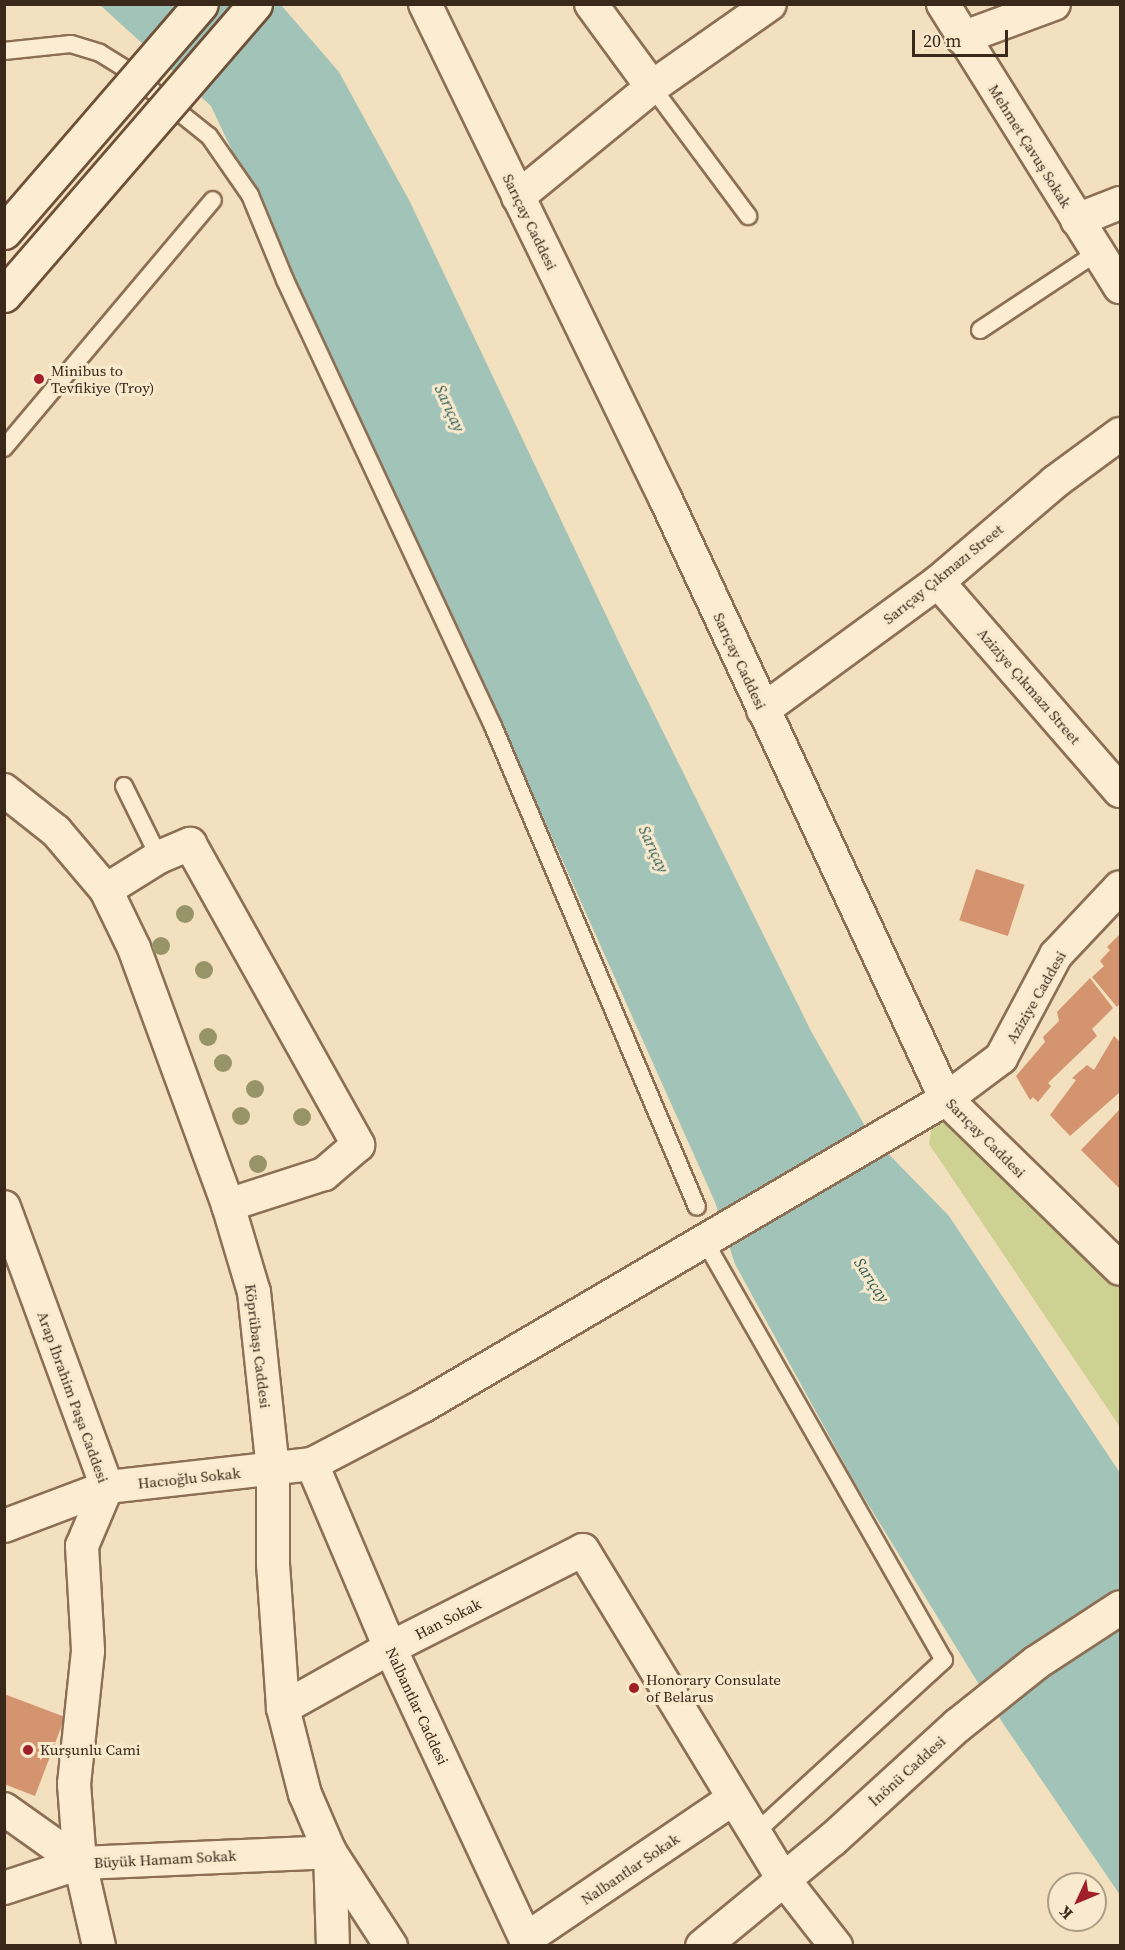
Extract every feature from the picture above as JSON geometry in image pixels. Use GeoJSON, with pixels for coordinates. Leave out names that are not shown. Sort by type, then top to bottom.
{"type":"FeatureCollection","features":[{"type":"Feature","properties":{"kind":"main road"},"geometry":{"type":"LineString","coordinates":[[4,232],[201,4]]}},
{"type":"Feature","properties":{"kind":"main road"},"geometry":{"type":"LineString","coordinates":[[4,295],[255,4]]}},
{"type":"Feature","properties":{"kind":"main road","name":"İnönü Caddesi"},"geometry":{"type":"LineString","coordinates":[[702,1946],[782,1876],[832,1839],[957,1725],[1036,1662],[1120,1607]]}},
{"type":"Feature","properties":{"kind":"street","name":"Sarıçay Caddesi"},"geometry":{"type":"LineString","coordinates":[[425,4],[666,500],[946,1099],[1120,1269]]}},
{"type":"Feature","properties":{"kind":"street"},"geometry":{"type":"LineString","coordinates":[[591,4],[652,87]]}},
{"type":"Feature","properties":{"kind":"street"},"geometry":{"type":"LineString","coordinates":[[518,197],[652,87],[770,4]]}},
{"type":"Feature","properties":{"kind":"street","name":"Mehmet Çavuş Sokak"},"geometry":{"type":"LineString","coordinates":[[943,4],[962,38],[1120,287]]}},
{"type":"Feature","properties":{"kind":"street"},"geometry":{"type":"LineString","coordinates":[[962,38],[1054,4]]}},
{"type":"Feature","properties":{"kind":"street"},"geometry":{"type":"LineString","coordinates":[[1077,220],[1120,203]]}},
{"type":"Feature","properties":{"kind":"street","name":"Sarıçay Çıkmazı Street"},"geometry":{"type":"LineString","coordinates":[[763,710],[938,582],[1055,482],[1120,434]]}},
{"type":"Feature","properties":{"kind":"street","name":"Aziziye Çıkmazı Street"},"geometry":{"type":"LineString","coordinates":[[938,582],[1120,790]]}},
{"type":"Feature","properties":{"kind":"street","name":"Köprübaşı Caddesi"},"geometry":{"type":"LineString","coordinates":[[4,790],[56,831],[106,890],[134,948],[228,1205],[254,1292],[273,1469],[273,1564],[283,1708],[305,1794],[330,1852],[391,1946]]}},
{"type":"Feature","properties":{"kind":"street"},"geometry":{"type":"LineString","coordinates":[[106,890],[159,857],[190,844],[358,1145],[324,1174],[228,1205]]}},
{"type":"Feature","properties":{"kind":"street","name":"Aziziye Caddesi"},"geometry":{"type":"LineString","coordinates":[[312,1464],[423,1406],[946,1099],[1001,1058],[1056,955],[1120,887]]}},
{"type":"Feature","properties":{"kind":"street","name":"Arap İbrahim Paşa Caddesi"},"geometry":{"type":"LineString","coordinates":[[4,1207],[107,1487],[82,1546],[88,1651],[74,1784],[80,1863],[99,1946]]}},
{"type":"Feature","properties":{"kind":"street","name":"Hacıoğlu Sokak"},"geometry":{"type":"LineString","coordinates":[[4,1526],[107,1487],[312,1464]]}},
{"type":"Feature","properties":{"kind":"street","name":"Nalbantlar Caddesi"},"geometry":{"type":"LineString","coordinates":[[312,1464],[390,1648],[528,1942]]}},
{"type":"Feature","properties":{"kind":"street","name":"Han Sokak"},"geometry":{"type":"LineString","coordinates":[[283,1708],[390,1648],[583,1550],[733,1799]]}},
{"type":"Feature","properties":{"kind":"street"},"geometry":{"type":"LineString","coordinates":[[733,1799],[782,1876],[836,1946]]}},
{"type":"Feature","properties":{"kind":"street","name":"Nalbantlar Sokak"},"geometry":{"type":"LineString","coordinates":[[528,1942],[733,1799]]}},
{"type":"Feature","properties":{"kind":"street"},"geometry":{"type":"LineString","coordinates":[[4,1809],[80,1863]]}},
{"type":"Feature","properties":{"kind":"street"},"geometry":{"type":"LineString","coordinates":[[330,1852],[333,1946]]}},
{"type":"Feature","properties":{"kind":"street","name":"Büyük Hamam Sokak"},"geometry":{"type":"LineString","coordinates":[[4,1888],[80,1863],[330,1852]]}},
{"type":"Feature","properties":{"kind":"lane"},"geometry":{"type":"LineString","coordinates":[[4,51],[71,44],[108,58],[209,136],[250,195],[285,280],[493,726],[697,1207]]}},
{"type":"Feature","properties":{"kind":"lane"},"geometry":{"type":"LineString","coordinates":[[652,87],[748,216]]}},
{"type":"Feature","properties":{"kind":"lane"},"geometry":{"type":"LineString","coordinates":[[4,448],[213,200]]}},
{"type":"Feature","properties":{"kind":"lane"},"geometry":{"type":"LineString","coordinates":[[980,330],[1098,252]]}},
{"type":"Feature","properties":{"kind":"lane"},"geometry":{"type":"LineString","coordinates":[[124,786],[159,857]]}},
{"type":"Feature","properties":{"kind":"lane"},"geometry":{"type":"LineString","coordinates":[[707,1245],[944,1660],[755,1833]]}},
{"type":"Feature","properties":{"kind":"green space"},"geometry":{"type":"Polygon","coordinates":[[[950,1112],[1120,1286],[1120,1427],[929,1144],[932,1126],[950,1112]]]}},
{"type":"Feature","properties":{"kind":"water","name":"Sarıçay"},"geometry":{"type":"Polygon","coordinates":[[[100,5],[281,5],[339,72],[410,202],[625,655],[811,1031],[870,1135],[949,1216],[1120,1473],[1120,1895],[1107,1876],[1107,1872],[1104,1872],[1004,1725],[855,1483],[735,1264],[715,1202],[473,660],[211,106],[100,5]]]}},
{"type":"Feature","properties":{"kind":"building"},"geometry":{"type":"Polygon","coordinates":[[[976,869],[1025,885],[1008,936],[959,920],[976,869]]]}},
{"type":"Feature","properties":{"kind":"building"},"geometry":{"type":"Polygon","coordinates":[[[1120,934],[1120,1003],[1117,1007],[1092,977],[1104,966],[1100,961],[1110,950],[1107,947],[1120,934]]]}},
{"type":"Feature","properties":{"kind":"building"},"geometry":{"type":"Polygon","coordinates":[[[1090,978],[1113,1008],[1092,1029],[1097,1036],[1048,1083],[1051,1086],[1038,1102],[1033,1097],[1030,1100],[1016,1076],[1045,1042],[1043,1037],[1059,1021],[1057,1012],[1090,978]]]}},
{"type":"Feature","properties":{"kind":"building"},"geometry":{"type":"Polygon","coordinates":[[[1114,1036],[1120,1042],[1120,1092],[1070,1136],[1050,1115],[1076,1080],[1072,1078],[1087,1065],[1094,1070],[1114,1036]]]}},
{"type":"Feature","properties":{"kind":"building"},"geometry":{"type":"Polygon","coordinates":[[[1120,1109],[1120,1189],[1081,1150],[1120,1109]]]}},
{"type":"Feature","properties":{"kind":"building","name":"Kurşunlu Cami"},"geometry":{"type":"Polygon","coordinates":[[[4,1694],[65,1717],[35,1796],[4,1784],[4,1694]]]}},
{"type":"Feature","properties":{"kind":"place","name":"Minibus to Tevfikiye (Troy)"},"geometry":{"type":"Point","coordinates":[39,379]}},
{"type":"Feature","properties":{"kind":"place","name":"Honorary Consulate of Belarus"},"geometry":{"type":"Point","coordinates":[634,1688]}},
{"type":"Feature","properties":{"kind":"place","name":"Kurşunlu Cami"},"geometry":{"type":"Point","coordinates":[28,1750]}}]}
